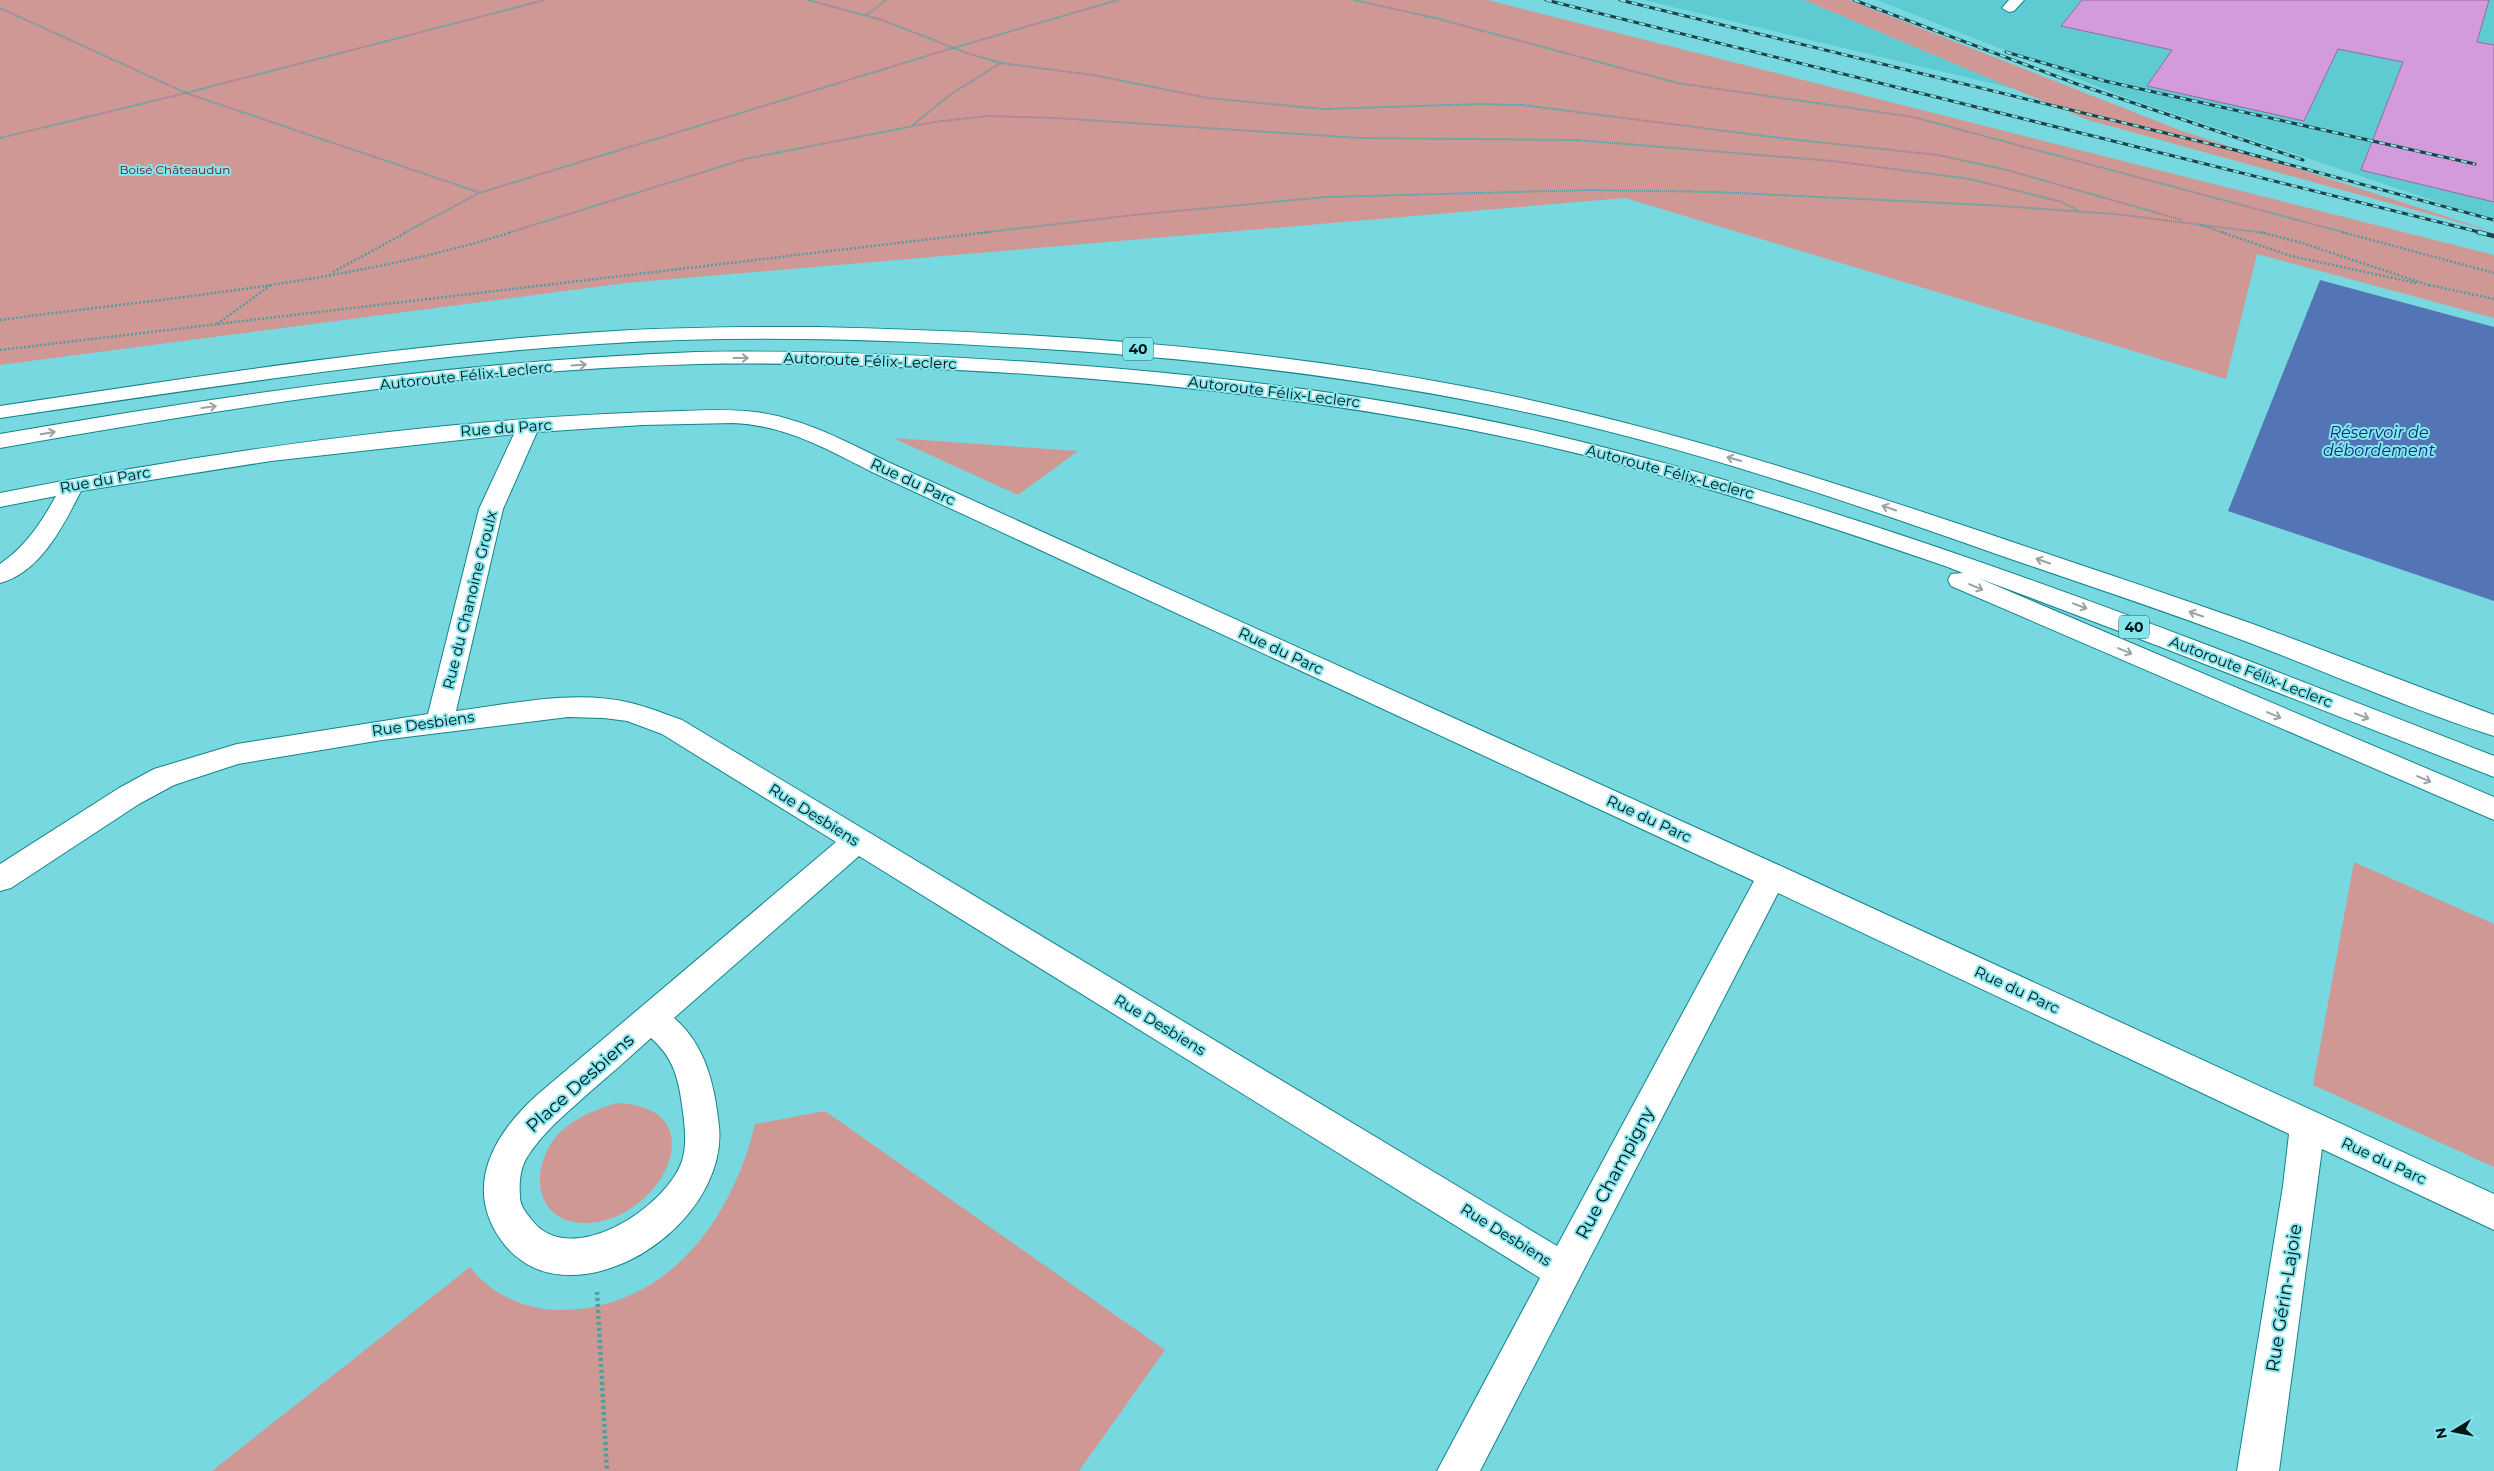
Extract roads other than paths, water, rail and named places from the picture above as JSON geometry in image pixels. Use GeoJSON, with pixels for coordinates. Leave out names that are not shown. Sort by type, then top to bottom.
{"type":"FeatureCollection","features":[{"type":"Feature","properties":{"kind":"main road","name":"Autoroute Félix-Leclerc"},"geometry":{"type":"LineString","coordinates":[[0,412],[416,355],[521,344],[676,334],[798,332],[902,334],[1173,352],[1349,372],[1466,393],[1622,428],[1831,488],[2242,630],[2494,726]]}},
{"type":"Feature","properties":{"kind":"main road","name":"Autoroute Félix-Leclerc"},"geometry":{"type":"LineString","coordinates":[[0,441],[239,403],[490,372],[650,360],[776,358],[880,360],[1144,376],[1331,398],[1503,431],[1616,457],[1770,499],[1891,537],[2025,585],[2494,767]]}},
{"type":"Feature","properties":{"kind":"main road","name":"Rue du Parc"},"geometry":{"type":"LineString","coordinates":[[0,500],[73,485],[309,448],[466,430],[663,417],[729,417],[765,420],[815,435],[880,468],[1772,876],[2494,1212]]}},
{"type":"Feature","properties":{"kind":"main road","name":"Rue du Chanoine Groulx"},"geometry":{"type":"LineString","coordinates":[[440,722],[491,509],[529,426]]}},
{"type":"Feature","properties":{"kind":"main road"},"geometry":{"type":"LineString","coordinates":[[0,575],[33,551],[47,536],[73,485]]}},
{"type":"Feature","properties":{"kind":"main road"},"geometry":{"type":"LineString","coordinates":[[1770,499],[2494,809]]}},
{"type":"Feature","properties":{"kind":"main road"},"geometry":{"type":"LineString","coordinates":[[2242,630],[2494,716]]}},
{"type":"Feature","properties":{"kind":"main road","name":"Rue Desbiens"},"geometry":{"type":"LineString","coordinates":[[0,879],[129,796],[164,778],[237,754],[278,746],[440,722],[568,707],[604,708],[630,712],[672,727],[1564,1271]]}},
{"type":"Feature","properties":{"kind":"main road","name":"Place Desbiens"},"geometry":{"type":"LineString","coordinates":[[651,1018],[681,1046],[694,1078],[704,1134],[699,1165],[684,1194],[660,1221],[629,1242],[595,1254],[562,1256],[534,1248],[513,1231],[502,1206],[502,1178],[513,1148],[532,1122],[651,1018],[857,841]]}},
{"type":"Feature","properties":{"kind":"main road","name":"Rue Champigny"},"geometry":{"type":"LineString","coordinates":[[1458,1471],[1772,876]]}},
{"type":"Feature","properties":{"kind":"main road","name":"Rue Gérin-Lajoie"},"geometry":{"type":"LineString","coordinates":[[2258,1471],[2301,1186],[2308,1125]]}},
{"type":"Feature","properties":{"kind":"water","name":"Réservoir de débordement"},"geometry":{"type":"Polygon","coordinates":[[[2320,280],[2494,327],[2494,601],[2228,511],[2320,280]]]}},
{"type":"Feature","properties":{"kind":"railway"},"geometry":{"type":"LineString","coordinates":[[1546,0],[2483,233]]}},
{"type":"Feature","properties":{"kind":"railway"},"geometry":{"type":"LineString","coordinates":[[1620,0],[2235,150],[2494,220]]}},
{"type":"Feature","properties":{"kind":"railway"},"geometry":{"type":"LineString","coordinates":[[1854,0],[2077,84],[2303,160]]}},
{"type":"Feature","properties":{"kind":"railway"},"geometry":{"type":"LineString","coordinates":[[2006,52],[2105,81],[2475,164]]}},
{"type":"Feature","properties":{"kind":"railway"},"geometry":{"type":"LineString","coordinates":[[2478,232],[2494,236]]}},
{"type":"Feature","properties":{"kind":"park label","name":"Boisé Châteaudun"},"geometry":{"type":"Point","coordinates":[175,170]}}]}
